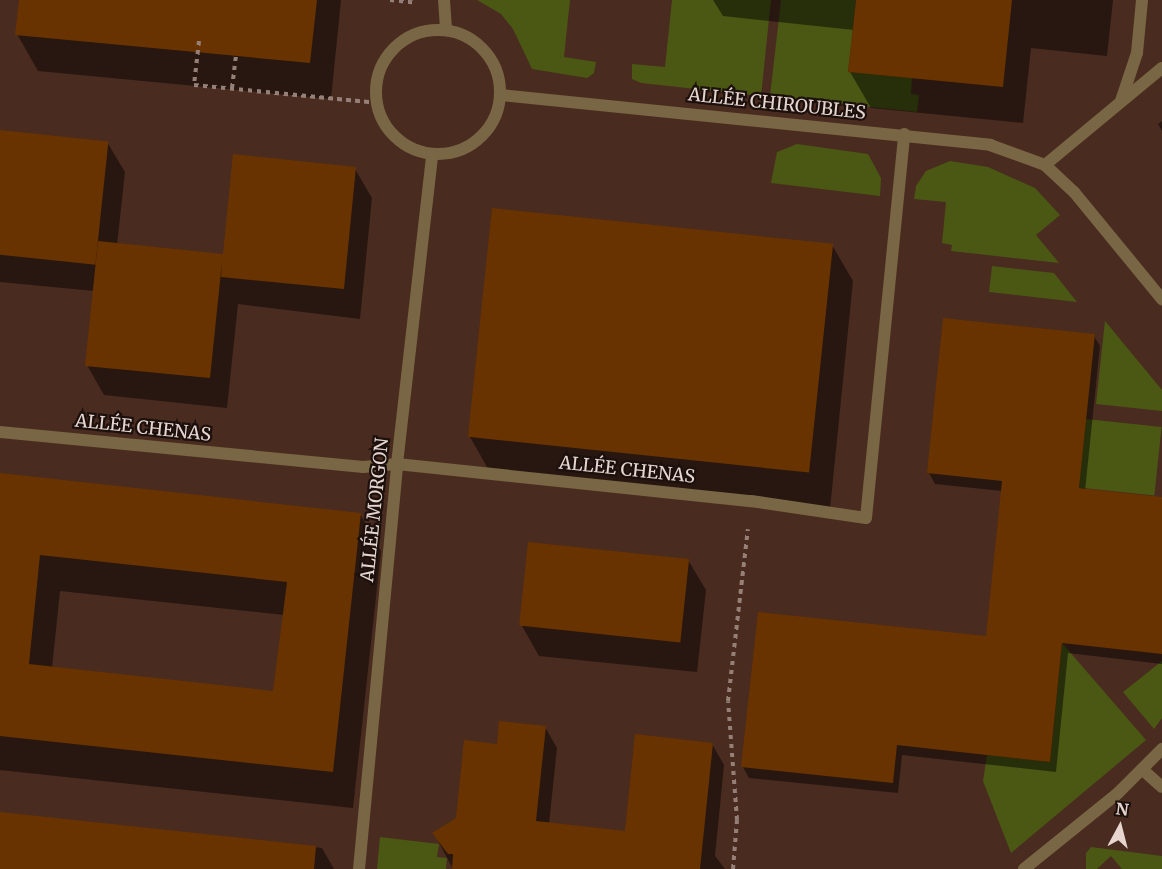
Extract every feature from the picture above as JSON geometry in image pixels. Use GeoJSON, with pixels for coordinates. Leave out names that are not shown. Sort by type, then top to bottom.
{"type":"FeatureCollection","features":[{"type":"Feature","properties":{"kind":"street"},"geometry":{"type":"LineString","coordinates":[[444,0],[446,30]]}},
{"type":"Feature","properties":{"kind":"street"},"geometry":{"type":"LineString","coordinates":[[1121,101],[1137,53],[1142,0]]}},
{"type":"Feature","properties":{"kind":"street"},"geometry":{"type":"LineString","coordinates":[[446,30],[468,37],[486,52],[498,72],[501,95],[492,124],[472,146],[432,155],[413,150],[395,139],[382,122],[376,103],[376,80],[385,58],[401,41],[423,31],[446,30]]}},
{"type":"Feature","properties":{"kind":"street"},"geometry":{"type":"LineString","coordinates":[[1045,165],[1162,68]]}},
{"type":"Feature","properties":{"kind":"street","name":"ALLÉE CHIROUBLES"},"geometry":{"type":"LineString","coordinates":[[501,95],[904,134],[990,145],[1045,165],[1074,192],[1162,299]]}},
{"type":"Feature","properties":{"kind":"street","name":"ALLÉE CHENAS"},"geometry":{"type":"LineString","coordinates":[[0,432],[363,467],[397,464],[751,501],[866,518],[904,134]]}},
{"type":"Feature","properties":{"kind":"street","name":"ALLÉE MORGON"},"geometry":{"type":"LineString","coordinates":[[358,869],[397,464],[432,155]]}},
{"type":"Feature","properties":{"kind":"street"},"geometry":{"type":"LineString","coordinates":[[1024,869],[1143,770],[1162,749]]}},
{"type":"Feature","properties":{"kind":"street"},"geometry":{"type":"LineString","coordinates":[[1143,770],[1162,788]]}},
{"type":"Feature","properties":{"kind":"path"},"geometry":{"type":"LineString","coordinates":[[199,41],[194,85],[376,103]]}},
{"type":"Feature","properties":{"kind":"path"},"geometry":{"type":"LineString","coordinates":[[232,88],[236,56]]}},
{"type":"Feature","properties":{"kind":"path"},"geometry":{"type":"LineString","coordinates":[[733,869],[737,820],[728,701],[751,501]]}},
{"type":"Feature","properties":{"kind":"shaded area"},"geometry":{"type":"Polygon","coordinates":[[[0,0],[1162,0],[1162,869],[0,869],[0,0]]]}},
{"type":"Feature","properties":{"kind":"green space"},"geometry":{"type":"Polygon","coordinates":[[[477,0],[570,0],[564,57],[596,62],[594,73],[587,78],[532,69],[513,29],[501,14],[477,0]]]}},
{"type":"Feature","properties":{"kind":"green space"},"geometry":{"type":"Polygon","coordinates":[[[672,0],[771,0],[761,96],[641,83],[632,79],[632,64],[665,67],[672,0]]]}},
{"type":"Feature","properties":{"kind":"green space"},"geometry":{"type":"Polygon","coordinates":[[[781,0],[856,0],[848,72],[912,78],[911,94],[919,95],[917,112],[770,96],[781,0]]]}},
{"type":"Feature","properties":{"kind":"green space"},"geometry":{"type":"Polygon","coordinates":[[[797,144],[868,154],[881,178],[880,196],[771,183],[777,152],[797,144]]]}},
{"type":"Feature","properties":{"kind":"green space"},"geometry":{"type":"Polygon","coordinates":[[[950,161],[988,167],[1035,188],[1060,215],[1036,235],[1059,263],[951,251],[952,245],[942,243],[946,202],[914,199],[916,186],[926,171],[950,161]]]}},
{"type":"Feature","properties":{"kind":"green space"},"geometry":{"type":"Polygon","coordinates":[[[992,266],[1054,273],[1077,302],[989,292],[992,266]]]}},
{"type":"Feature","properties":{"kind":"green space"},"geometry":{"type":"Polygon","coordinates":[[[1105,321],[1162,390],[1162,411],[1096,404],[1105,321]]]}},
{"type":"Feature","properties":{"kind":"green space"},"geometry":{"type":"Polygon","coordinates":[[[1086,419],[1162,427],[1154,496],[1079,488],[1086,419]]]}},
{"type":"Feature","properties":{"kind":"green space"},"geometry":{"type":"Polygon","coordinates":[[[1062,643],[1146,740],[1011,853],[983,781],[987,755],[1050,762],[1062,643]]]}},
{"type":"Feature","properties":{"kind":"green space"},"geometry":{"type":"Polygon","coordinates":[[[1162,661],[1162,718],[1154,729],[1123,692],[1162,661]]]}},
{"type":"Feature","properties":{"kind":"green space"},"geometry":{"type":"Polygon","coordinates":[[[380,837],[439,844],[437,857],[447,858],[446,869],[377,869],[380,837]]]}},
{"type":"Feature","properties":{"kind":"green space"},"geometry":{"type":"Polygon","coordinates":[[[1091,847],[1162,856],[1162,869],[1122,869],[1111,856],[1097,869],[1086,869],[1086,853],[1091,847]]]}},
{"type":"Feature","properties":{"kind":"building"},"geometry":{"type":"Polygon","coordinates":[[[19,0],[317,0],[310,63],[15,35],[19,0]]]}},
{"type":"Feature","properties":{"kind":"building"},"geometry":{"type":"Polygon","coordinates":[[[856,0],[1012,0],[1003,87],[848,72],[856,0]]]}},
{"type":"Feature","properties":{"kind":"building"},"geometry":{"type":"Polygon","coordinates":[[[0,130],[108,141],[95,265],[0,255],[0,130]]]}},
{"type":"Feature","properties":{"kind":"building"},"geometry":{"type":"Polygon","coordinates":[[[233,154],[356,167],[344,289],[221,277],[222,262],[210,378],[85,366],[98,241],[223,254],[233,154]]]}},
{"type":"Feature","properties":{"kind":"building"},"geometry":{"type":"Polygon","coordinates":[[[492,208],[833,244],[809,473],[468,437],[492,208]]]}},
{"type":"Feature","properties":{"kind":"building"},"geometry":{"type":"Polygon","coordinates":[[[943,318],[1095,334],[1079,488],[1162,497],[1162,654],[1062,643],[1050,762],[897,745],[893,783],[741,767],[758,612],[986,636],[1002,481],[927,473],[943,318]]]}},
{"type":"Feature","properties":{"kind":"building"},"geometry":{"type":"Polygon","coordinates":[[[0,473],[361,513],[333,772],[0,736],[0,473]],[[40,555],[29,664],[273,691],[287,582],[40,555]]]}},
{"type":"Feature","properties":{"kind":"building"},"geometry":{"type":"Polygon","coordinates":[[[528,542],[689,559],[680,642],[519,626],[528,542]]]}},
{"type":"Feature","properties":{"kind":"building"},"geometry":{"type":"Polygon","coordinates":[[[499,721],[546,726],[536,821],[625,831],[635,734],[713,743],[700,869],[452,869],[453,854],[448,854],[432,833],[456,818],[464,740],[497,744],[499,721]]]}},
{"type":"Feature","properties":{"kind":"building"},"geometry":{"type":"Polygon","coordinates":[[[0,812],[316,846],[314,869],[0,869],[0,812]]]}}]}
